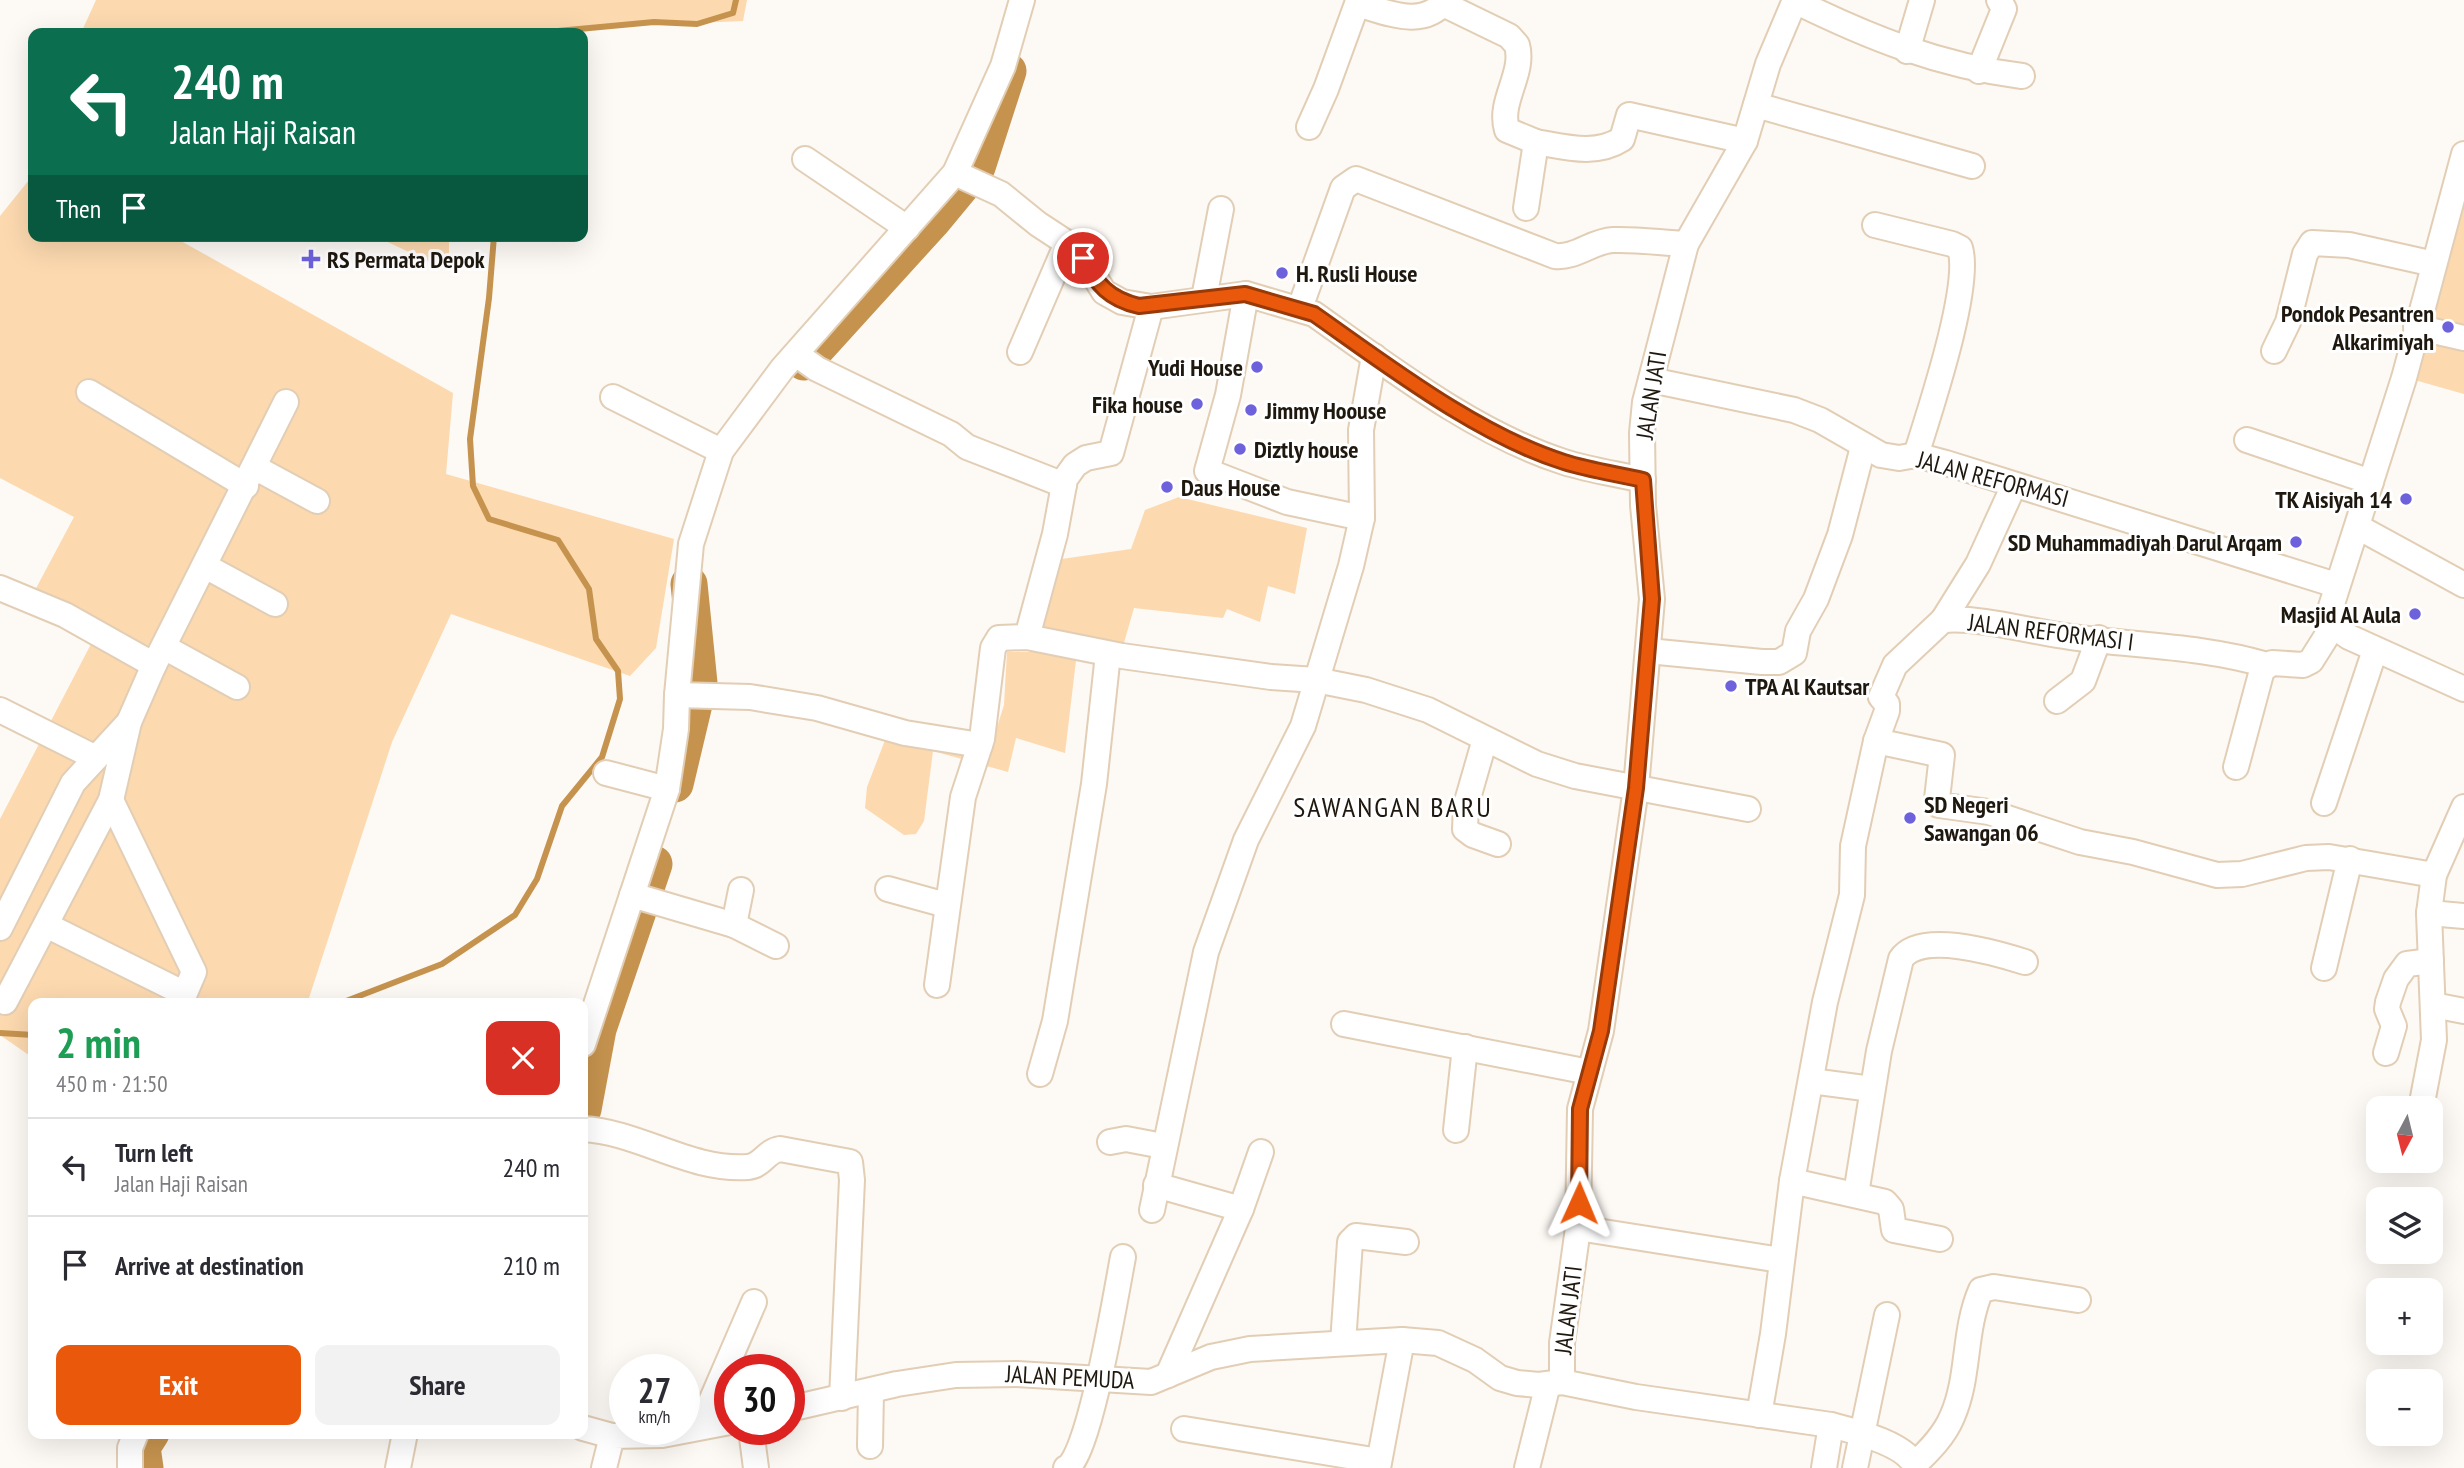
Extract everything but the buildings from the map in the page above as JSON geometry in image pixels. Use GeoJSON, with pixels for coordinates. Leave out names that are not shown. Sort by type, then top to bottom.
{"type":"FeatureCollection","features":[{"type":"Feature","properties":{"kind":"street"},"geometry":{"type":"LineString","coordinates":[[588,1031],[640,898],[667,789],[676,729],[691,696],[691,544],[720,451],[803,359],[907,228],[958,175],[1003,66],[1022,0]]}},
{"type":"Feature","properties":{"kind":"street"},"geometry":{"type":"LineString","coordinates":[[1795,0],[1907,51],[1979,71],[2022,76]]}},
{"type":"Feature","properties":{"kind":"street","name":"JALAN JATI"},"geometry":{"type":"LineString","coordinates":[[1527,1468],[1555,1383],[1562,1343],[1578,1228],[1580,1109],[1603,1019],[1636,788],[1652,599],[1642,433],[1651,380],[1667,307],[1686,244],[1745,141],[1768,64],[1795,0]]}},
{"type":"Feature","properties":{"kind":"street"},"geometry":{"type":"LineString","coordinates":[[1907,51],[1922,0]]}},
{"type":"Feature","properties":{"kind":"street"},"geometry":{"type":"LineString","coordinates":[[1979,71],[2004,9],[1999,0]]}},
{"type":"Feature","properties":{"kind":"street"},"geometry":{"type":"LineString","coordinates":[[1308,127],[1326,89],[1357,4],[1408,18],[1423,16],[1444,2],[1509,36],[1517,45],[1518,62],[1503,117],[1507,130],[1536,142],[1580,149],[1608,148],[1622,139],[1629,115],[1745,141]]}},
{"type":"Feature","properties":{"kind":"street"},"geometry":{"type":"LineString","coordinates":[[1756,105],[1972,166]]}},
{"type":"Feature","properties":{"kind":"street"},"geometry":{"type":"LineString","coordinates":[[1526,208],[1536,142]]}},
{"type":"Feature","properties":{"kind":"street"},"geometry":{"type":"LineString","coordinates":[[2464,154],[2404,378],[2331,604],[2333,626],[2375,650],[2464,689]]}},
{"type":"Feature","properties":{"kind":"street"},"geometry":{"type":"LineString","coordinates":[[805,159],[907,228]]}},
{"type":"Feature","properties":{"kind":"street"},"geometry":{"type":"LineString","coordinates":[[958,175],[1001,194],[1067,243],[1083,258],[1104,292],[1122,302],[1151,307],[1245,294],[1300,308],[1314,314],[1441,400],[1504,435],[1563,462],[1643,480]]}},
{"type":"Feature","properties":{"kind":"street"},"geometry":{"type":"LineString","coordinates":[[1300,308],[1343,188],[1356,179],[1555,256],[1570,256],[1592,244],[1612,240],[1686,244]]}},
{"type":"Feature","properties":{"kind":"street"},"geometry":{"type":"LineString","coordinates":[[1204,298],[1221,209]]}},
{"type":"Feature","properties":{"kind":"street"},"geometry":{"type":"LineString","coordinates":[[1875,225],[1952,244],[1960,248],[1962,254],[1962,277],[1954,313],[1916,455]]}},
{"type":"Feature","properties":{"kind":"street"},"geometry":{"type":"LineString","coordinates":[[1020,352],[1067,243]]}},
{"type":"Feature","properties":{"kind":"street"},"geometry":{"type":"LineString","coordinates":[[2274,351],[2288,322],[2305,254],[2312,243],[2349,246],[2434,264]]}},
{"type":"Feature","properties":{"kind":"street"},"geometry":{"type":"LineString","coordinates":[[1245,294],[1228,395],[1207,471],[1287,502],[1362,518]]}},
{"type":"Feature","properties":{"kind":"street"},"geometry":{"type":"LineString","coordinates":[[1027,638],[1055,534],[1064,485],[1075,465],[1086,458],[1111,453],[1151,307]]}},
{"type":"Feature","properties":{"kind":"street"},"geometry":{"type":"LineString","coordinates":[[2416,327],[2464,338]]}},
{"type":"Feature","properties":{"kind":"street"},"geometry":{"type":"LineString","coordinates":[[1152,1210],[1163,1146],[1206,952],[1246,840],[1303,726],[1362,518],[1361,430],[1374,356]]}},
{"type":"Feature","properties":{"kind":"street"},"geometry":{"type":"LineString","coordinates":[[803,359],[951,434],[967,447],[1064,485]]}},
{"type":"Feature","properties":{"kind":"street","name":"JALAN REFORMASI"},"geometry":{"type":"LineString","coordinates":[[1651,380],[1794,410],[1819,419],[1863,447],[1889,457],[1916,455],[2102,509],[2336,585]]}},
{"type":"Feature","properties":{"kind":"street"},"geometry":{"type":"LineString","coordinates":[[89,392],[251,477],[317,500]]}},
{"type":"Feature","properties":{"kind":"street"},"geometry":{"type":"LineString","coordinates":[[613,397],[720,451]]}},
{"type":"Feature","properties":{"kind":"street"},"geometry":{"type":"LineString","coordinates":[[0,1000],[5,1002],[111,800],[129,722],[159,656],[251,477],[286,402]]}},
{"type":"Feature","properties":{"kind":"street"},"geometry":{"type":"LineString","coordinates":[[2247,440],[2371,482]]}},
{"type":"Feature","properties":{"kind":"street"},"geometry":{"type":"LineString","coordinates":[[1648,651],[1762,662],[1779,662],[1794,653],[1798,631],[1816,599],[1840,535],[1863,447]]}},
{"type":"Feature","properties":{"kind":"street","name":"JALAN REFORMASI I"},"geometry":{"type":"LineString","coordinates":[[1943,620],[1978,564],[2014,485]]}},
{"type":"Feature","properties":{"kind":"street"},"geometry":{"type":"LineString","coordinates":[[2358,527],[2464,584]]}},
{"type":"Feature","properties":{"kind":"street"},"geometry":{"type":"LineString","coordinates":[[205,566],[275,604]]}},
{"type":"Feature","properties":{"kind":"street"},"geometry":{"type":"LineString","coordinates":[[0,588],[237,687]]}},
{"type":"Feature","properties":{"kind":"street","name":"JALAN REFORMASI I"},"geometry":{"type":"LineString","coordinates":[[1943,620],[1965,619],[2067,637],[2206,650],[2267,665],[2281,662],[2304,665],[2311,661],[2333,626]]}},
{"type":"Feature","properties":{"kind":"street"},"geometry":{"type":"LineString","coordinates":[[1759,1415],[1773,1334],[1780,1260],[1792,1181],[1825,1002],[1852,895],[1850,860],[1876,741],[1887,711],[1887,704],[1881,697],[1895,665],[1943,620]]}},
{"type":"Feature","properties":{"kind":"street"},"geometry":{"type":"LineString","coordinates":[[937,985],[963,797],[980,746],[993,648],[999,638],[1027,638],[1108,654],[1271,677],[1316,680],[1401,699],[1537,764],[1587,779],[1748,809]]}},
{"type":"Feature","properties":{"kind":"street"},"geometry":{"type":"LineString","coordinates":[[2057,701],[2083,681],[2099,638]]}},
{"type":"Feature","properties":{"kind":"street"},"geometry":{"type":"LineString","coordinates":[[2324,803],[2375,650]]}},
{"type":"Feature","properties":{"kind":"street"},"geometry":{"type":"LineString","coordinates":[[1040,1074],[1055,1020],[1094,785],[1108,654]]}},
{"type":"Feature","properties":{"kind":"street"},"geometry":{"type":"LineString","coordinates":[[2236,767],[2257,682],[2267,665]]}},
{"type":"Feature","properties":{"kind":"street"},"geometry":{"type":"LineString","coordinates":[[691,696],[750,698],[817,708],[905,733],[980,746]]}},
{"type":"Feature","properties":{"kind":"street"},"geometry":{"type":"LineString","coordinates":[[0,710],[96,758]]}},
{"type":"Feature","properties":{"kind":"street"},"geometry":{"type":"LineString","coordinates":[[0,928],[73,783],[129,722]]}},
{"type":"Feature","properties":{"kind":"street"},"geometry":{"type":"LineString","coordinates":[[1485,739],[1466,805],[1465,829],[1498,845]]}},
{"type":"Feature","properties":{"kind":"street"},"geometry":{"type":"LineString","coordinates":[[1876,741],[1942,755],[1944,764],[1937,799],[1939,805],[1989,812],[2080,842],[2133,852],[2217,875],[2242,874],[2306,858],[2350,859],[2431,894],[2464,916]]}},
{"type":"Feature","properties":{"kind":"street"},"geometry":{"type":"LineString","coordinates":[[606,773],[667,789]]}},
{"type":"Feature","properties":{"kind":"street"},"geometry":{"type":"LineString","coordinates":[[46,925],[179,991],[185,993],[191,982],[194,972],[111,800]]}},
{"type":"Feature","properties":{"kind":"street"},"geometry":{"type":"LineString","coordinates":[[2423,1096],[2433,1050],[2431,894],[2464,807]]}},
{"type":"Feature","properties":{"kind":"street"},"geometry":{"type":"LineString","coordinates":[[2324,968],[2350,859]]}},
{"type":"Feature","properties":{"kind":"street"},"geometry":{"type":"LineString","coordinates":[[888,889],[946,905]]}},
{"type":"Feature","properties":{"kind":"street"},"geometry":{"type":"LineString","coordinates":[[734,925],[741,890]]}},
{"type":"Feature","properties":{"kind":"street"},"geometry":{"type":"LineString","coordinates":[[640,898],[734,925],[776,946]]}},
{"type":"Feature","properties":{"kind":"street"},"geometry":{"type":"LineString","coordinates":[[1856,1194],[1872,1089],[1898,971],[1906,950],[1915,946],[1935,945],[1967,948],[2025,962]]}},
{"type":"Feature","properties":{"kind":"street"},"geometry":{"type":"LineString","coordinates":[[2386,1053],[2394,1026],[2388,1002],[2396,979],[2407,964],[2431,961]]}},
{"type":"Feature","properties":{"kind":"street"},"geometry":{"type":"LineString","coordinates":[[2433,1005],[2464,1011]]}},
{"type":"Feature","properties":{"kind":"street"},"geometry":{"type":"LineString","coordinates":[[1344,1024],[1589,1072]]}},
{"type":"Feature","properties":{"kind":"street"},"geometry":{"type":"LineString","coordinates":[[1456,1130],[1465,1047]]}},
{"type":"Feature","properties":{"kind":"street"},"geometry":{"type":"LineString","coordinates":[[1811,1080],[1872,1089]]}},
{"type":"Feature","properties":{"kind":"street"},"geometry":{"type":"LineString","coordinates":[[590,1129],[652,1146],[691,1162],[718,1166],[750,1167],[780,1149],[850,1162],[852,1180],[842,1398]]}},
{"type":"Feature","properties":{"kind":"street"},"geometry":{"type":"LineString","coordinates":[[1110,1142],[1126,1139],[1163,1146]]}},
{"type":"Feature","properties":{"kind":"street"},"geometry":{"type":"LineString","coordinates":[[1168,1375],[1241,1209],[1261,1152]]}},
{"type":"Feature","properties":{"kind":"street"},"geometry":{"type":"LineString","coordinates":[[1792,1181],[1856,1194],[1889,1205],[1894,1230],[1940,1240]]}},
{"type":"Feature","properties":{"kind":"street"},"geometry":{"type":"LineString","coordinates":[[1156,1185],[1241,1209]]}},
{"type":"Feature","properties":{"kind":"street"},"geometry":{"type":"LineString","coordinates":[[1578,1228],[1780,1260]]}},
{"type":"Feature","properties":{"kind":"street"},"geometry":{"type":"LineString","coordinates":[[1343,1343],[1350,1242],[1356,1236],[1406,1242]]}},
{"type":"Feature","properties":{"kind":"street"},"geometry":{"type":"LineString","coordinates":[[1066,1468],[1075,1460],[1099,1379],[1123,1257]]}},
{"type":"Feature","properties":{"kind":"street"},"geometry":{"type":"LineString","coordinates":[[1916,1466],[1952,1418],[1961,1393],[1970,1320],[1980,1290],[1994,1287],[2078,1300]]}},
{"type":"Feature","properties":{"kind":"street"},"geometry":{"type":"LineString","coordinates":[[700,1427],[754,1302]]}},
{"type":"Feature","properties":{"kind":"street"},"geometry":{"type":"LineString","coordinates":[[1855,1468],[1887,1315]]}},
{"type":"Feature","properties":{"kind":"street"},"geometry":{"type":"LineString","coordinates":[[1185,1429],[1378,1465],[1402,1340]]}},
{"type":"Feature","properties":{"kind":"street","name":"JALAN PEMUDA"},"geometry":{"type":"LineString","coordinates":[[805,1406],[925,1379],[984,1373],[1150,1382],[1211,1357],[1250,1349],[1402,1340],[1438,1343],[1475,1360],[1500,1378],[1517,1383],[1555,1383],[1831,1425],[1863,1433],[1898,1450],[1916,1466]]}},
{"type":"Feature","properties":{"kind":"street"},"geometry":{"type":"LineString","coordinates":[[870,1446],[871,1391]]}},
{"type":"Feature","properties":{"kind":"street"},"geometry":{"type":"LineString","coordinates":[[700,1427],[714,1425]]}},
{"type":"Feature","properties":{"kind":"street"},"geometry":{"type":"LineString","coordinates":[[1824,1468],[1831,1425]]}},
{"type":"Feature","properties":{"kind":"street"},"geometry":{"type":"LineString","coordinates":[[588,1429],[609,1435]]}},
{"type":"Feature","properties":{"kind":"street"},"geometry":{"type":"LineString","coordinates":[[130,1468],[130,1448],[134,1439]]}},
{"type":"Feature","properties":{"kind":"street"},"geometry":{"type":"LineString","coordinates":[[398,1468],[404,1439]]}},
{"type":"Feature","properties":{"kind":"street"},"geometry":{"type":"LineString","coordinates":[[604,1468],[610,1445]]}},
{"type":"Feature","properties":{"kind":"street"},"geometry":{"type":"LineString","coordinates":[[753,1445],[756,1468]]}},
{"type":"Feature","properties":{"kind":"shaded area"},"geometry":{"type":"Polygon","coordinates":[[[96,0],[747,0],[743,21],[580,28],[83,28],[96,0]]]}},
{"type":"Feature","properties":{"kind":"shaded area"},"geometry":{"type":"Polygon","coordinates":[[[2464,151],[2464,394],[2411,379],[2464,151]]]}},
{"type":"Feature","properties":{"kind":"shaded area"},"geometry":{"type":"Polygon","coordinates":[[[28,181],[28,242],[183,242],[453,393],[446,474],[674,539],[656,648],[630,676],[451,614],[392,742],[309,998],[28,998],[28,1055],[0,1035],[0,819],[91,644],[25,609],[74,517],[0,478],[0,216],[28,181]]]}},
{"type":"Feature","properties":{"kind":"shaded area"},"geometry":{"type":"Polygon","coordinates":[[[388,242],[449,242],[449,271],[388,242]]]}},
{"type":"Feature","properties":{"kind":"shaded area"},"geometry":{"type":"Polygon","coordinates":[[[1179,497],[1307,528],[1295,594],[1268,586],[1260,622],[1227,609],[1223,618],[1134,608],[1123,646],[1035,628],[1048,561],[1131,549],[1145,510],[1179,497]]]}},
{"type":"Feature","properties":{"kind":"shaded area"},"geometry":{"type":"Polygon","coordinates":[[[1007,652],[1077,652],[1065,753],[1016,738],[1008,772],[933,751],[924,821],[916,834],[904,835],[865,808],[867,787],[887,735],[994,737],[1004,705],[1007,652]]]}},
{"type":"Feature","properties":{"kind":"waterway"},"geometry":{"type":"LineString","coordinates":[[588,28],[654,22],[697,24],[733,13],[736,0]]}},
{"type":"Feature","properties":{"kind":"waterway"},"geometry":{"type":"LineString","coordinates":[[804,362],[934,219],[977,167],[1008,71]]}},
{"type":"Feature","properties":{"kind":"waterway"},"geometry":{"type":"LineString","coordinates":[[354,998],[442,964],[515,915],[537,879],[562,806],[602,757],[620,699],[618,671],[596,639],[589,589],[558,540],[489,519],[473,486],[470,439],[489,298],[494,242]]}},
{"type":"Feature","properties":{"kind":"waterway"},"geometry":{"type":"LineString","coordinates":[[675,784],[699,683],[689,584]]}},
{"type":"Feature","properties":{"kind":"waterway"},"geometry":{"type":"LineString","coordinates":[[588,1082],[598,1029],[654,864]]}},
{"type":"Feature","properties":{"kind":"waterway"},"geometry":{"type":"LineString","coordinates":[[0,1033],[28,1035]]}},
{"type":"Feature","properties":{"kind":"waterway"},"geometry":{"type":"LineString","coordinates":[[145,1468],[142,1447],[147,1439]]}},
{"type":"Feature","properties":{"kind":"place","name":"RS Permata Depok"},"geometry":{"type":"Point","coordinates":[311,259]}},
{"type":"Feature","properties":{"kind":"place","name":"H. Rusli House"},"geometry":{"type":"Point","coordinates":[1282,273]}},
{"type":"Feature","properties":{"kind":"place","name":"Pondok Pesantren Alkarimiyah"},"geometry":{"type":"Point","coordinates":[2448,327]}},
{"type":"Feature","properties":{"kind":"place","name":"Yudi House"},"geometry":{"type":"Point","coordinates":[1257,367]}},
{"type":"Feature","properties":{"kind":"place","name":"Fika house"},"geometry":{"type":"Point","coordinates":[1197,404]}},
{"type":"Feature","properties":{"kind":"place","name":"Jimmy Hoouse"},"geometry":{"type":"Point","coordinates":[1251,410]}},
{"type":"Feature","properties":{"kind":"place","name":"Diztly house"},"geometry":{"type":"Point","coordinates":[1240,449]}},
{"type":"Feature","properties":{"kind":"place","name":"Daus House"},"geometry":{"type":"Point","coordinates":[1167,487]}},
{"type":"Feature","properties":{"kind":"place","name":"TK Aisiyah 14"},"geometry":{"type":"Point","coordinates":[2406,499]}},
{"type":"Feature","properties":{"kind":"place","name":"SD Muhammadiyah Darul Arqam"},"geometry":{"type":"Point","coordinates":[2296,542]}},
{"type":"Feature","properties":{"kind":"place","name":"Masjid Al Aula"},"geometry":{"type":"Point","coordinates":[2415,614]}},
{"type":"Feature","properties":{"kind":"place","name":"TPA Al Kautsar"},"geometry":{"type":"Point","coordinates":[1731,686]}},
{"type":"Feature","properties":{"kind":"place","name":"SD Negeri Sawangan 06"},"geometry":{"type":"Point","coordinates":[1910,818]}},
{"type":"Feature","properties":{"kind":"district","name":"SAWANGAN BARU"},"geometry":{"type":"Point","coordinates":[1393,806]}},
{"type":"Feature","properties":{"kind":"route"},"geometry":{"type":"LineString","coordinates":[[1083,258],[1104,292],[1122,302],[1139,306],[1151,307],[1245,294],[1300,308],[1314,314],[1441,400],[1504,435],[1563,462],[1643,480],[1652,599],[1647,664],[1628,857],[1616,916],[1601,1031],[1580,1109],[1579,1203]]}}]}
